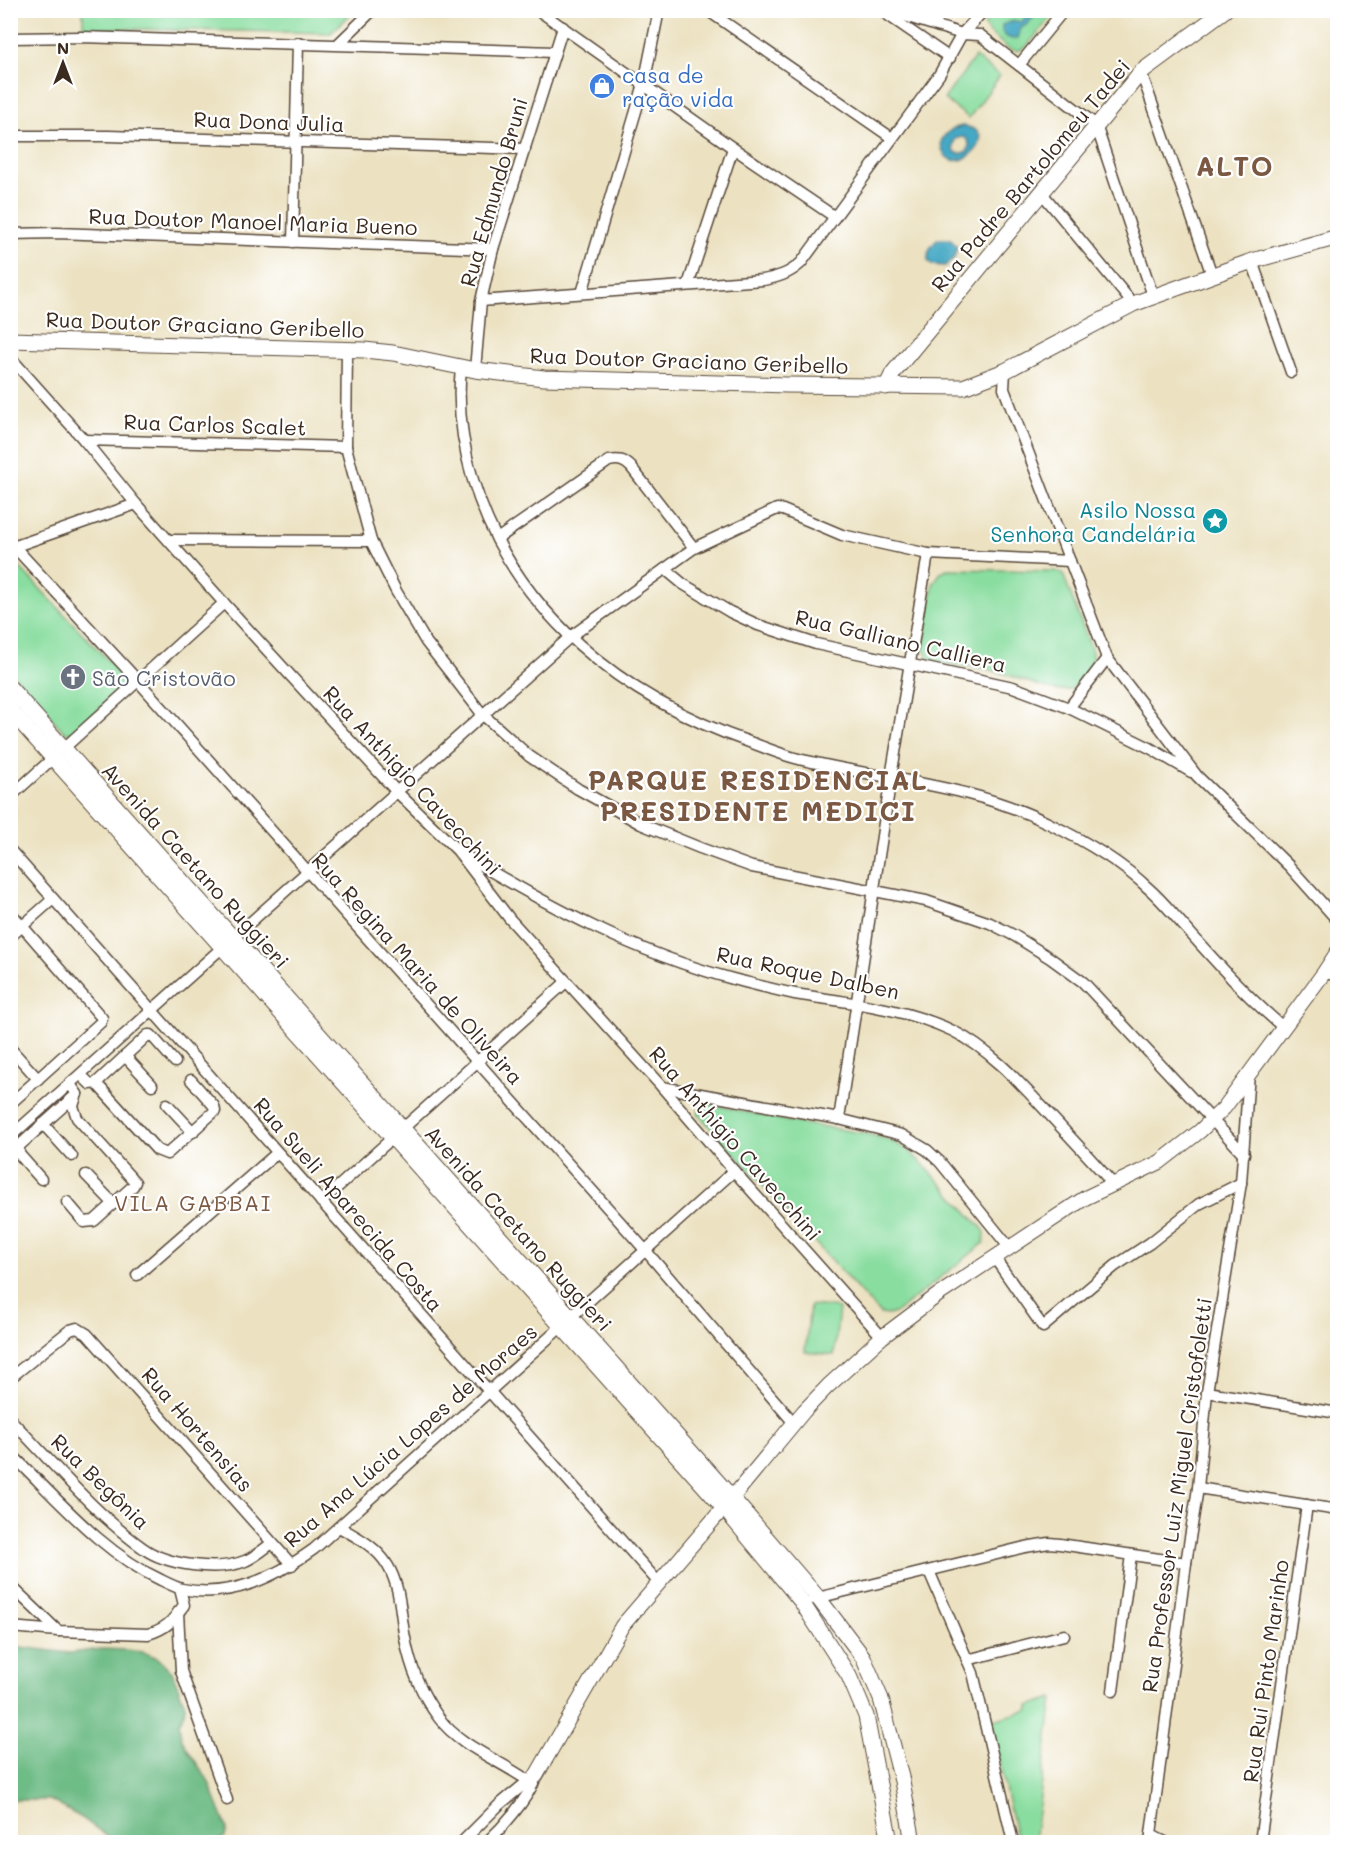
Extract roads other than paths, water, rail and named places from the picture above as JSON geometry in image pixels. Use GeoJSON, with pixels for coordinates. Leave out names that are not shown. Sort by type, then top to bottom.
{"type":"FeatureCollection","features":[{"type":"Feature","properties":{"kind":"main road","name":"Rua Padre Bartolomeu Tadei"},"geometry":{"type":"LineString","coordinates":[[886,387],[893,373],[1141,72],[1225,10]]}},
{"type":"Feature","properties":{"kind":"main road","name":"Rua Doutor Graciano Geribello"},"geometry":{"type":"LineString","coordinates":[[10,340],[347,349],[393,353],[468,369],[544,378],[963,387],[1005,371],[1133,304],[1153,296],[1252,261],[1338,237]]}},
{"type":"Feature","properties":{"kind":"main road","name":"Avenida Caetano Ruggieri"},"geometry":{"type":"LineString","coordinates":[[10,688],[59,753],[728,1503],[819,1599],[863,1657],[881,1699],[902,1781],[913,1842]]}},
{"type":"Feature","properties":{"kind":"main road","name":"Avenida Caetano Ruggieri"},"geometry":{"type":"LineString","coordinates":[[10,710],[59,753]]}},
{"type":"Feature","properties":{"kind":"main road","name":"Avenida Caetano Ruggieri"},"geometry":{"type":"LineString","coordinates":[[728,1503],[801,1601],[849,1676],[866,1716],[890,1842]]}},
{"type":"Feature","properties":{"kind":"street"},"geometry":{"type":"LineString","coordinates":[[338,44],[373,10]]}},
{"type":"Feature","properties":{"kind":"street"},"geometry":{"type":"LineString","coordinates":[[538,10],[835,217]]}},
{"type":"Feature","properties":{"kind":"street"},"geometry":{"type":"LineString","coordinates":[[582,293],[644,84],[659,10]]}},
{"type":"Feature","properties":{"kind":"street"},"geometry":{"type":"LineString","coordinates":[[707,10],[892,138]]}},
{"type":"Feature","properties":{"kind":"street"},"geometry":{"type":"LineString","coordinates":[[881,10],[950,58]]}},
{"type":"Feature","properties":{"kind":"street"},"geometry":{"type":"LineString","coordinates":[[886,10],[913,14],[937,26],[962,34],[980,35],[1096,125],[1153,296]]}},
{"type":"Feature","properties":{"kind":"street"},"geometry":{"type":"LineString","coordinates":[[931,10],[937,26]]}},
{"type":"Feature","properties":{"kind":"street"},"geometry":{"type":"LineString","coordinates":[[481,301],[763,280],[793,271],[939,75],[962,34],[984,10]]}},
{"type":"Feature","properties":{"kind":"street"},"geometry":{"type":"LineString","coordinates":[[1019,65],[1065,10]]}},
{"type":"Feature","properties":{"kind":"street"},"geometry":{"type":"LineString","coordinates":[[912,32],[913,14]]}},
{"type":"Feature","properties":{"kind":"street","name":"Rua Edmundo Bruni"},"geometry":{"type":"LineString","coordinates":[[563,27],[493,249],[459,410],[462,438],[479,499],[497,539],[526,588],[570,637],[595,660],[642,692],[694,721],[794,758],[939,786],[1016,809],[1076,837],[1148,887],[1253,1002],[1283,1027]]}},
{"type":"Feature","properties":{"kind":"street"},"geometry":{"type":"LineString","coordinates":[[10,38],[82,37],[554,52]]}},
{"type":"Feature","properties":{"kind":"street"},"geometry":{"type":"LineString","coordinates":[[293,242],[298,43]]}},
{"type":"Feature","properties":{"kind":"street"},"geometry":{"type":"LineString","coordinates":[[1141,72],[1212,275]]}},
{"type":"Feature","properties":{"kind":"street","name":"Rua Dona Julia"},"geometry":{"type":"LineString","coordinates":[[10,136],[108,136],[525,149]]}},
{"type":"Feature","properties":{"kind":"street"},"geometry":{"type":"LineString","coordinates":[[688,285],[733,148]]}},
{"type":"Feature","properties":{"kind":"street"},"geometry":{"type":"LineString","coordinates":[[1041,192],[1133,304]]}},
{"type":"Feature","properties":{"kind":"street","name":"Rua Doutor Manoel Maria Bueno"},"geometry":{"type":"LineString","coordinates":[[10,234],[57,233],[493,249]]}},
{"type":"Feature","properties":{"kind":"street"},"geometry":{"type":"LineString","coordinates":[[1252,261],[1291,372]]}},
{"type":"Feature","properties":{"kind":"street"},"geometry":{"type":"LineString","coordinates":[[347,349],[346,447],[371,542],[426,642],[483,715],[529,756],[578,789],[641,824],[752,867],[926,901],[962,912],[1007,931],[1083,982],[1244,1154]]}},
{"type":"Feature","properties":{"kind":"street","name":"Rua Anthigio Cavecchini"},"geometry":{"type":"LineString","coordinates":[[10,357],[224,603],[397,792],[457,850],[509,918],[662,1087],[882,1337]]}},
{"type":"Feature","properties":{"kind":"street"},"geometry":{"type":"LineString","coordinates":[[1005,371],[1004,389],[1107,658],[1197,776],[1288,866],[1338,921]]}},
{"type":"Feature","properties":{"kind":"street","name":"Rua Carlos Scalet"},"geometry":{"type":"LineString","coordinates":[[84,440],[346,447]]}},
{"type":"Feature","properties":{"kind":"street"},"geometry":{"type":"LineString","coordinates":[[497,539],[609,461],[617,459],[631,467],[694,548]]}},
{"type":"Feature","properties":{"kind":"street"},"geometry":{"type":"LineString","coordinates":[[12,546],[136,504]]}},
{"type":"Feature","properties":{"kind":"street"},"geometry":{"type":"LineString","coordinates":[[41,1179],[19,1154],[19,1146],[43,1124],[73,1089],[81,1075],[570,637],[694,548],[777,509],[842,535],[928,554],[1070,561]]}},
{"type":"Feature","properties":{"kind":"street"},"geometry":{"type":"LineString","coordinates":[[170,540],[371,542]]}},
{"type":"Feature","properties":{"kind":"street","name":"Rua Regina Maria de Oliveira"},"geometry":{"type":"LineString","coordinates":[[12,546],[138,682],[646,1251],[794,1423]]}},
{"type":"Feature","properties":{"kind":"street"},"geometry":{"type":"LineString","coordinates":[[838,1119],[928,554]]}},
{"type":"Feature","properties":{"kind":"street","name":"Rua Galliano Calliera"},"geometry":{"type":"LineString","coordinates":[[665,569],[684,584],[730,612],[758,625],[816,644],[1013,687],[1069,708],[1150,748],[1197,776]]}},
{"type":"Feature","properties":{"kind":"street"},"geometry":{"type":"LineString","coordinates":[[10,797],[224,603]]}},
{"type":"Feature","properties":{"kind":"street"},"geometry":{"type":"LineString","coordinates":[[1069,708],[1107,658]]}},
{"type":"Feature","properties":{"kind":"street"},"geometry":{"type":"LineString","coordinates":[[1150,748],[1160,744],[1165,735]]}},
{"type":"Feature","properties":{"kind":"street","name":"Rua Sueli Aparecida Costa"},"geometry":{"type":"LineString","coordinates":[[10,850],[659,1583]]}},
{"type":"Feature","properties":{"kind":"street","name":"Rua Roque Dalben"},"geometry":{"type":"LineString","coordinates":[[457,850],[518,888],[572,917],[616,938],[674,961],[732,979],[793,994],[893,1009],[954,1032],[999,1062],[1113,1184]]}},
{"type":"Feature","properties":{"kind":"street"},"geometry":{"type":"LineString","coordinates":[[10,937],[53,899]]}},
{"type":"Feature","properties":{"kind":"street"},"geometry":{"type":"LineString","coordinates":[[10,912],[102,1018],[101,1022],[10,1104]]}},
{"type":"Feature","properties":{"kind":"street"},"geometry":{"type":"LineString","coordinates":[[487,1842],[499,1831],[532,1780],[622,1626],[828,1386],[882,1337],[938,1295],[1085,1198],[1160,1162],[1212,1120],[1224,1107],[1338,951]]}},
{"type":"Feature","properties":{"kind":"street"},"geometry":{"type":"LineString","coordinates":[[1323,974],[1338,974]]}},
{"type":"Feature","properties":{"kind":"street"},"geometry":{"type":"LineString","coordinates":[[321,1202],[566,982]]}},
{"type":"Feature","properties":{"kind":"street"},"geometry":{"type":"LineString","coordinates":[[81,1075],[90,1084],[96,1083],[148,1035],[151,1035],[175,1062]]}},
{"type":"Feature","properties":{"kind":"street"},"geometry":{"type":"LineString","coordinates":[[10,1048],[38,1079]]}},
{"type":"Feature","properties":{"kind":"street"},"geometry":{"type":"LineString","coordinates":[[125,1056],[152,1084]]}},
{"type":"Feature","properties":{"kind":"street","name":"Rua Professor Luiz Miguel Cristofoletti"},"geometry":{"type":"LineString","coordinates":[[1150,1839],[1198,1488],[1207,1392],[1241,1183],[1250,1070]]}},
{"type":"Feature","properties":{"kind":"street"},"geometry":{"type":"LineString","coordinates":[[96,1083],[162,1154],[167,1154],[215,1112],[191,1080]]}},
{"type":"Feature","properties":{"kind":"street"},"geometry":{"type":"LineString","coordinates":[[662,1087],[838,1119],[902,1135],[927,1150],[940,1162],[1009,1246]]}},
{"type":"Feature","properties":{"kind":"street"},"geometry":{"type":"LineString","coordinates":[[10,1137],[73,1089]]}},
{"type":"Feature","properties":{"kind":"street"},"geometry":{"type":"LineString","coordinates":[[67,1202],[84,1222],[94,1221],[135,1182],[77,1118],[73,1106],[73,1089]]}},
{"type":"Feature","properties":{"kind":"street"},"geometry":{"type":"LineString","coordinates":[[167,1104],[193,1132]]}},
{"type":"Feature","properties":{"kind":"street"},"geometry":{"type":"LineString","coordinates":[[43,1124],[72,1156]]}},
{"type":"Feature","properties":{"kind":"street"},"geometry":{"type":"LineString","coordinates":[[137,1275],[277,1153]]}},
{"type":"Feature","properties":{"kind":"street","name":"Rua Ana Lúcia Lopes de Moraes"},"geometry":{"type":"LineString","coordinates":[[10,1453],[98,1538],[119,1556],[144,1572],[180,1588],[206,1591],[249,1585],[266,1579],[292,1565],[314,1549],[734,1171]]}},
{"type":"Feature","properties":{"kind":"street"},"geometry":{"type":"LineString","coordinates":[[86,1175],[114,1204]]}},
{"type":"Feature","properties":{"kind":"street"},"geometry":{"type":"LineString","coordinates":[[994,1257],[1043,1327],[1115,1266],[1150,1243],[1199,1204],[1241,1183]]}},
{"type":"Feature","properties":{"kind":"street","name":"Rua Hortensias"},"geometry":{"type":"LineString","coordinates":[[10,1378],[70,1330],[77,1328],[87,1334],[292,1565]]}},
{"type":"Feature","properties":{"kind":"street"},"geometry":{"type":"LineString","coordinates":[[1207,1392],[1338,1413]]}},
{"type":"Feature","properties":{"kind":"street","name":"Rua Begônia"},"geometry":{"type":"LineString","coordinates":[[10,1419],[102,1513],[144,1549],[170,1560],[201,1566],[225,1565],[246,1561],[272,1543]]}},
{"type":"Feature","properties":{"kind":"street"},"geometry":{"type":"LineString","coordinates":[[1198,1488],[1338,1510]]}},
{"type":"Feature","properties":{"kind":"street","name":"Rua Rui Pinto Marinho"},"geometry":{"type":"LineString","coordinates":[[1260,1842],[1307,1505]]}},
{"type":"Feature","properties":{"kind":"street"},"geometry":{"type":"LineString","coordinates":[[339,1527],[370,1545],[388,1566],[398,1590],[405,1641],[421,1689],[440,1720],[472,1747],[532,1780]]}},
{"type":"Feature","properties":{"kind":"street"},"geometry":{"type":"LineString","coordinates":[[801,1601],[819,1599],[1025,1547],[1049,1544],[1186,1563]]}},
{"type":"Feature","properties":{"kind":"street"},"geometry":{"type":"LineString","coordinates":[[1113,1691],[1131,1555]]}},
{"type":"Feature","properties":{"kind":"street"},"geometry":{"type":"LineString","coordinates":[[929,1571],[973,1673],[1013,1842]]}},
{"type":"Feature","properties":{"kind":"street"},"geometry":{"type":"LineString","coordinates":[[10,1585],[58,1631]]}},
{"type":"Feature","properties":{"kind":"street"},"geometry":{"type":"LineString","coordinates":[[10,1627],[148,1634],[162,1630],[172,1622],[184,1605],[180,1588]]}},
{"type":"Feature","properties":{"kind":"street"},"geometry":{"type":"LineString","coordinates":[[178,1612],[181,1671],[227,1800]]}},
{"type":"Feature","properties":{"kind":"street"},"geometry":{"type":"LineString","coordinates":[[967,1660],[1064,1635]]}},
{"type":"Feature","properties":{"kind":"street"},"geometry":{"type":"LineString","coordinates":[[462,1842],[499,1805],[532,1780]]}},
{"type":"Feature","properties":{"kind":"street"},"geometry":{"type":"LineString","coordinates":[[1150,1839],[1165,1842]]}},
{"type":"Feature","properties":{"kind":"water"},"geometry":{"type":"Polygon","coordinates":[[[1029,11],[1040,11],[1021,28],[1018,38],[1013,39],[1004,35],[1002,25],[1014,21],[1022,22],[1029,11]]]}},
{"type":"Feature","properties":{"kind":"water"},"geometry":{"type":"Polygon","coordinates":[[[962,126],[976,130],[980,138],[978,146],[972,154],[963,159],[953,160],[945,155],[941,142],[952,129],[962,126]],[[966,138],[955,139],[953,148],[955,152],[960,154],[968,151],[969,143],[966,138]]]}},
{"type":"Feature","properties":{"kind":"water"},"geometry":{"type":"Polygon","coordinates":[[[938,239],[950,239],[957,247],[954,258],[945,266],[933,265],[928,261],[930,248],[938,239]]]}},
{"type":"Feature","properties":{"kind":"place","name":"casa de ração vida"},"geometry":{"type":"Point","coordinates":[602,86]}},
{"type":"Feature","properties":{"kind":"place","name":"Asilo Nossa Senhora Candelária"},"geometry":{"type":"Point","coordinates":[1215,521]}},
{"type":"Feature","properties":{"kind":"place","name":"São Cristovão"},"geometry":{"type":"Point","coordinates":[73,677]}},
{"type":"Feature","properties":{"kind":"district","name":"ALTO"},"geometry":{"type":"Point","coordinates":[1235,165]}},
{"type":"Feature","properties":{"kind":"district","name":"PARQUE RESIDENCIAL PRESIDENTE MEDICI"},"geometry":{"type":"Point","coordinates":[758,794]}},
{"type":"Feature","properties":{"kind":"district","name":"VILA GABBAI"},"geometry":{"type":"Point","coordinates":[193,1202]}}]}
